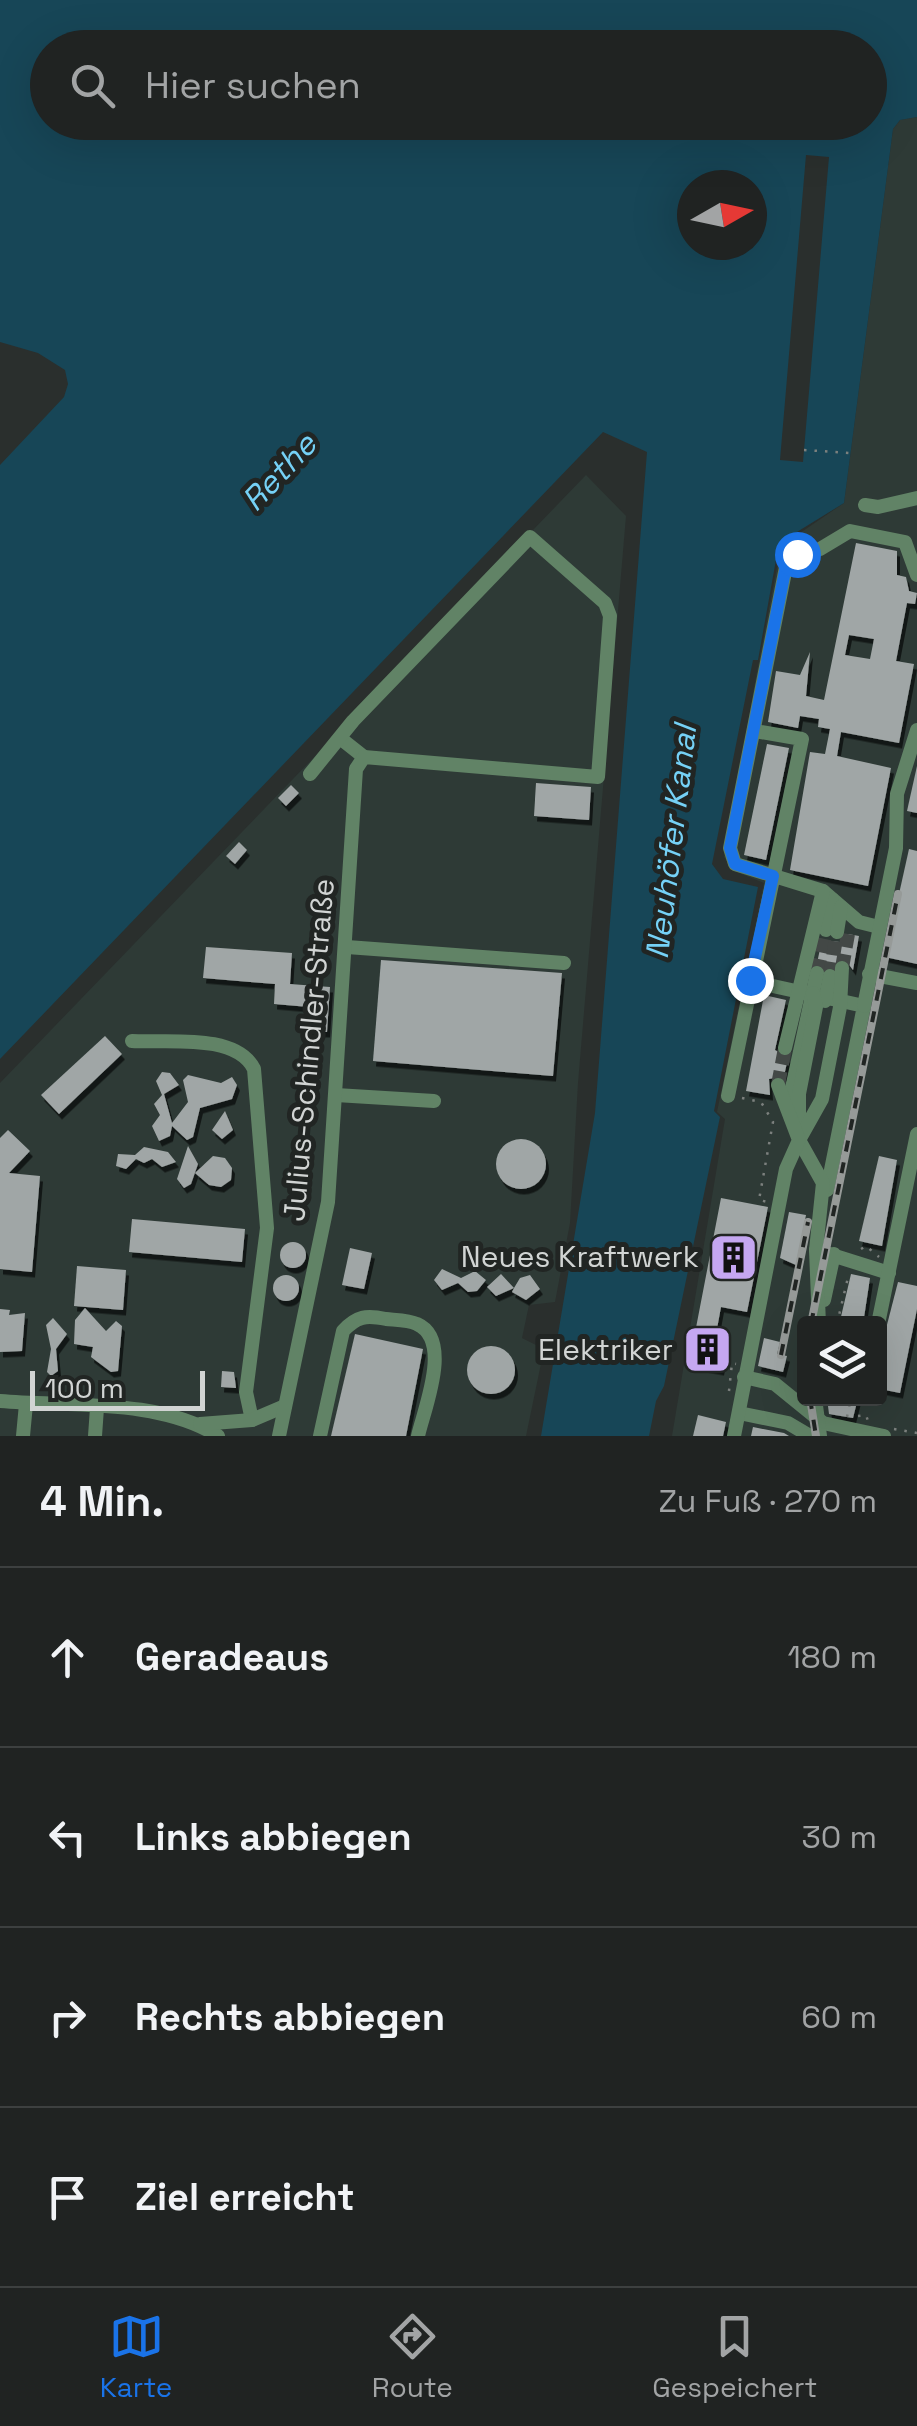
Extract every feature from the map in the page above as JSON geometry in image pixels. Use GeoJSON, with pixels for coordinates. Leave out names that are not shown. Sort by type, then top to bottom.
{"type":"FeatureCollection","features":[{"type":"Feature","properties":{"kind":"street"},"geometry":{"type":"LineString","coordinates":[[865,505],[878,507],[917,498]]}},
{"type":"Feature","properties":{"kind":"street"},"geometry":{"type":"LineString","coordinates":[[879,926],[837,903],[735,864],[730,848],[788,556],[820,549],[850,532],[905,542],[917,575]]}},
{"type":"Feature","properties":{"kind":"street"},"geometry":{"type":"LineString","coordinates":[[310,774],[340,738],[530,537],[605,604],[612,630],[598,777],[364,756],[340,738]]}},
{"type":"Feature","properties":{"kind":"street"},"geometry":{"type":"LineString","coordinates":[[819,1316],[816,1250],[823,1207],[896,848],[897,794],[917,730]]}},
{"type":"Feature","properties":{"kind":"street"},"geometry":{"type":"LineString","coordinates":[[728,1096],[802,739],[755,731]]}},
{"type":"Feature","properties":{"kind":"street","name":"Julius-Schindler-Straße"},"geometry":{"type":"LineString","coordinates":[[279,1436],[328,1202],[353,785],[364,756]]}},
{"type":"Feature","properties":{"kind":"street"},"geometry":{"type":"LineString","coordinates":[[837,903],[837,932],[837,903]]}},
{"type":"Feature","properties":{"kind":"street"},"geometry":{"type":"LineString","coordinates":[[734,1436],[786,1169],[799,1140],[798,1093],[837,903]]}},
{"type":"Feature","properties":{"kind":"street"},"geometry":{"type":"LineString","coordinates":[[346,947],[564,962]]}},
{"type":"Feature","properties":{"kind":"street"},"geometry":{"type":"LineString","coordinates":[[785,1048],[830,972],[820,994]]}},
{"type":"Feature","properties":{"kind":"street"},"geometry":{"type":"LineString","coordinates":[[869,974],[917,984]]}},
{"type":"Feature","properties":{"kind":"street"},"geometry":{"type":"LineString","coordinates":[[750,980],[864,1006]]}},
{"type":"Feature","properties":{"kind":"street"},"geometry":{"type":"LineString","coordinates":[[820,994],[840,1007],[798,1093],[799,1140],[818,1168],[823,1207]]}},
{"type":"Feature","properties":{"kind":"street"},"geometry":{"type":"LineString","coordinates":[[132,1041],[226,1047],[247,1056],[254,1069],[267,1228],[246,1392],[252,1420]]}},
{"type":"Feature","properties":{"kind":"street"},"geometry":{"type":"LineString","coordinates":[[336,1095],[434,1100]]}},
{"type":"Feature","properties":{"kind":"street"},"geometry":{"type":"LineString","coordinates":[[880,1316],[917,1134]]}},
{"type":"Feature","properties":{"kind":"street"},"geometry":{"type":"LineString","coordinates":[[816,1250],[889,1274]]}},
{"type":"Feature","properties":{"kind":"street"},"geometry":{"type":"LineString","coordinates":[[820,1316],[834,1254]]}},
{"type":"Feature","properties":{"kind":"street"},"geometry":{"type":"LineString","coordinates":[[320,1436],[343,1331],[354,1319],[368,1316],[417,1324],[430,1334],[435,1358],[418,1436]]}},
{"type":"Feature","properties":{"kind":"street"},"geometry":{"type":"LineString","coordinates":[[744,1377],[775,1384],[800,1408],[810,1431]]}},
{"type":"Feature","properties":{"kind":"street"},"geometry":{"type":"LineString","coordinates":[[0,1402],[156,1413],[199,1424],[218,1436]]}},
{"type":"Feature","properties":{"kind":"street"},"geometry":{"type":"LineString","coordinates":[[23,1436],[26,1404]]}},
{"type":"Feature","properties":{"kind":"street"},"geometry":{"type":"LineString","coordinates":[[199,1424],[252,1420],[286,1406]]}},
{"type":"Feature","properties":{"kind":"street"},"geometry":{"type":"LineString","coordinates":[[810,1431],[814,1406]]}},
{"type":"Feature","properties":{"kind":"street"},"geometry":{"type":"LineString","coordinates":[[96,1436],[98,1408]]}},
{"type":"Feature","properties":{"kind":"street"},"geometry":{"type":"LineString","coordinates":[[739,1413],[810,1431],[884,1436]]}},
{"type":"Feature","properties":{"kind":"street"},"geometry":{"type":"LineString","coordinates":[[810,1431],[844,1428]]}},
{"type":"Feature","properties":{"kind":"path"},"geometry":{"type":"LineString","coordinates":[[804,450],[850,454]]}},
{"type":"Feature","properties":{"kind":"path"},"geometry":{"type":"LineString","coordinates":[[728,1096],[761,1102],[774,1122],[759,1200],[778,1208]]}},
{"type":"Feature","properties":{"kind":"path"},"geometry":{"type":"LineString","coordinates":[[735,1364],[738,1351]]}},
{"type":"Feature","properties":{"kind":"shaded area"},"geometry":{"type":"Polygon","coordinates":[[[917,117],[917,1436],[672,1436],[725,1119],[717,1112],[764,883],[734,871],[724,857],[781,546],[844,503],[893,129],[900,120],[917,117]]]}},
{"type":"Feature","properties":{"kind":"shaded area"},"geometry":{"type":"Polygon","coordinates":[[[586,475],[626,516],[578,1083],[570,1223],[555,1302],[529,1305],[522,1338],[544,1349],[526,1436],[0,1436],[0,1083],[586,475]]]}},
{"type":"Feature","properties":{"kind":"water"},"geometry":{"type":"Polygon","coordinates":[[[0,0],[917,0],[917,117],[900,120],[893,129],[844,503],[779,543],[758,660],[753,660],[712,864],[723,879],[758,887],[714,1111],[720,1117],[664,1386],[656,1401],[649,1436],[541,1436],[595,1113],[647,452],[603,432],[0,1059],[0,465],[64,397],[68,384],[65,370],[38,353],[0,342],[0,0]]]}},
{"type":"Feature","properties":{"kind":"pier"},"geometry":{"type":"Polygon","coordinates":[[[806,155],[829,157],[803,462],[780,460],[806,155]]]}},
{"type":"Feature","properties":{"kind":"building"},"geometry":{"type":"Polygon","coordinates":[[[856,543],[897,551],[897,575],[906,577],[909,591],[917,593],[915,604],[907,603],[896,661],[914,664],[899,743],[841,732],[837,756],[891,768],[868,886],[790,870],[810,752],[825,754],[830,729],[818,727],[819,719],[800,716],[798,728],[768,722],[776,671],[800,675],[810,652],[806,696],[824,700],[856,543]],[[849,635],[845,655],[870,659],[874,639],[849,635]]]}},
{"type":"Feature","properties":{"kind":"building"},"geometry":{"type":"Polygon","coordinates":[[[767,744],[789,748],[766,860],[744,855],[767,744]]]}},
{"type":"Feature","properties":{"kind":"building"},"geometry":{"type":"Polygon","coordinates":[[[917,766],[917,813],[907,811],[917,766]]]}},
{"type":"Feature","properties":{"kind":"building"},"geometry":{"type":"Polygon","coordinates":[[[536,783],[591,787],[589,820],[534,816],[536,783]]]}},
{"type":"Feature","properties":{"kind":"building"},"geometry":{"type":"Polygon","coordinates":[[[291,785],[299,793],[286,806],[278,798],[291,785]]]}},
{"type":"Feature","properties":{"kind":"building"},"geometry":{"type":"Polygon","coordinates":[[[239,842],[247,850],[235,864],[226,856],[239,842]]]}},
{"type":"Feature","properties":{"kind":"building"},"geometry":{"type":"Polygon","coordinates":[[[909,849],[917,851],[917,964],[885,957],[909,849]]]}},
{"type":"Feature","properties":{"kind":"building"},"geometry":{"type":"Polygon","coordinates":[[[848,934],[859,936],[853,970],[844,958],[832,966],[817,963],[822,940],[840,942],[848,934]]]}},
{"type":"Feature","properties":{"kind":"building"},"geometry":{"type":"Polygon","coordinates":[[[206,947],[292,953],[290,984],[330,987],[327,1032],[307,1031],[309,1007],[274,1004],[275,984],[203,978],[206,947]]]}},
{"type":"Feature","properties":{"kind":"building"},"geometry":{"type":"Polygon","coordinates":[[[381,960],[562,973],[553,1076],[373,1061],[381,960]]]}},
{"type":"Feature","properties":{"kind":"building"},"geometry":{"type":"Polygon","coordinates":[[[764,995],[786,1000],[775,1050],[788,1058],[784,1076],[769,1079],[770,1095],[746,1091],[764,995]]]}},
{"type":"Feature","properties":{"kind":"building"},"geometry":{"type":"Polygon","coordinates":[[[105,1036],[122,1054],[59,1114],[41,1095],[105,1036]]]}},
{"type":"Feature","properties":{"kind":"building"},"geometry":{"type":"Polygon","coordinates":[[[162,1072],[170,1073],[179,1085],[164,1094],[172,1123],[188,1102],[183,1080],[188,1075],[221,1083],[232,1077],[237,1085],[232,1099],[200,1108],[193,1137],[187,1140],[172,1126],[170,1136],[159,1141],[152,1126],[160,1115],[154,1104],[162,1095],[156,1081],[162,1072]]]}},
{"type":"Feature","properties":{"kind":"building"},"geometry":{"type":"Polygon","coordinates":[[[225,1111],[233,1130],[222,1139],[212,1130],[225,1111]]]}},
{"type":"Feature","properties":{"kind":"building"},"geometry":{"type":"Polygon","coordinates":[[[8,1130],[30,1151],[9,1173],[40,1176],[32,1272],[0,1269],[0,1138],[8,1130]]]}},
{"type":"Feature","properties":{"kind":"building"},"geometry":{"type":"Polygon","coordinates":[[[521,1139],[539,1146],[546,1164],[539,1182],[521,1189],[503,1182],[496,1164],[503,1146],[521,1139]]]}},
{"type":"Feature","properties":{"kind":"building"},"geometry":{"type":"Polygon","coordinates":[[[188,1146],[198,1164],[191,1184],[184,1188],[177,1179],[188,1146]]]}},
{"type":"Feature","properties":{"kind":"building"},"geometry":{"type":"Polygon","coordinates":[[[144,1147],[168,1152],[176,1162],[162,1167],[152,1159],[144,1163],[136,1159],[126,1169],[116,1166],[118,1154],[135,1155],[144,1147]]]}},
{"type":"Feature","properties":{"kind":"building"},"geometry":{"type":"Polygon","coordinates":[[[213,1156],[225,1158],[232,1168],[231,1180],[221,1187],[209,1185],[195,1173],[213,1156]]]}},
{"type":"Feature","properties":{"kind":"building"},"geometry":{"type":"Polygon","coordinates":[[[879,1156],[897,1160],[882,1246],[859,1241],[879,1156]]]}},
{"type":"Feature","properties":{"kind":"building","name":"Neues Kraftwerk"},"geometry":{"type":"Polygon","coordinates":[[[721,1198],[768,1207],[747,1312],[721,1307],[716,1334],[728,1336],[721,1370],[689,1364],[721,1198]]]}},
{"type":"Feature","properties":{"kind":"building"},"geometry":{"type":"Polygon","coordinates":[[[789,1212],[806,1215],[796,1265],[780,1258],[789,1212]]]}},
{"type":"Feature","properties":{"kind":"building"},"geometry":{"type":"Polygon","coordinates":[[[132,1219],[245,1229],[242,1262],[129,1252],[132,1219]]]}},
{"type":"Feature","properties":{"kind":"building"},"geometry":{"type":"Polygon","coordinates":[[[293,1242],[302,1246],[306,1255],[302,1264],[293,1268],[284,1264],[280,1255],[284,1246],[293,1242]]]}},
{"type":"Feature","properties":{"kind":"building"},"geometry":{"type":"Polygon","coordinates":[[[350,1248],[372,1253],[364,1289],[342,1285],[350,1248]]]}},
{"type":"Feature","properties":{"kind":"building"},"geometry":{"type":"Polygon","coordinates":[[[77,1266],[126,1270],[123,1310],[74,1306],[77,1266]]]}},
{"type":"Feature","properties":{"kind":"building"},"geometry":{"type":"Polygon","coordinates":[[[442,1269],[461,1278],[475,1271],[486,1280],[477,1291],[468,1292],[458,1283],[442,1290],[434,1280],[442,1269]]]}},
{"type":"Feature","properties":{"kind":"building"},"geometry":{"type":"Polygon","coordinates":[[[501,1274],[514,1288],[496,1296],[487,1287],[501,1274]]]}},
{"type":"Feature","properties":{"kind":"building"},"geometry":{"type":"Polygon","coordinates":[[[851,1274],[870,1278],[864,1316],[841,1316],[851,1274]]]}},
{"type":"Feature","properties":{"kind":"building"},"geometry":{"type":"Polygon","coordinates":[[[286,1275],[295,1279],[299,1288],[295,1297],[286,1301],[277,1297],[273,1288],[277,1279],[286,1275]]]}},
{"type":"Feature","properties":{"kind":"building"},"geometry":{"type":"Polygon","coordinates":[[[530,1275],[540,1289],[526,1300],[512,1292],[520,1278],[530,1275]]]}},
{"type":"Feature","properties":{"kind":"building"},"geometry":{"type":"Polygon","coordinates":[[[898,1282],[917,1286],[917,1309],[900,1393],[887,1390],[887,1325],[898,1282]]]}},
{"type":"Feature","properties":{"kind":"building"},"geometry":{"type":"Polygon","coordinates":[[[85,1308],[106,1331],[116,1321],[122,1326],[118,1371],[111,1372],[91,1357],[93,1347],[74,1344],[75,1320],[85,1308]]]}},
{"type":"Feature","properties":{"kind":"building"},"geometry":{"type":"Polygon","coordinates":[[[0,1309],[10,1310],[9,1315],[25,1313],[22,1351],[0,1352],[0,1309]]]}},
{"type":"Feature","properties":{"kind":"building"},"geometry":{"type":"Polygon","coordinates":[[[53,1318],[67,1334],[56,1349],[58,1371],[51,1376],[47,1372],[51,1349],[46,1325],[53,1318]]]}},
{"type":"Feature","properties":{"kind":"building"},"geometry":{"type":"Polygon","coordinates":[[[355,1334],[423,1349],[406,1436],[331,1436],[355,1334]]]}},
{"type":"Feature","properties":{"kind":"building"},"geometry":{"type":"Polygon","coordinates":[[[764,1338],[780,1342],[777,1354],[787,1356],[783,1372],[758,1366],[764,1338]]]}},
{"type":"Feature","properties":{"kind":"building"},"geometry":{"type":"Polygon","coordinates":[[[491,1346],[508,1353],[515,1370],[508,1387],[491,1394],[474,1387],[467,1370],[474,1353],[491,1346]]]}},
{"type":"Feature","properties":{"kind":"building"},"geometry":{"type":"Polygon","coordinates":[[[222,1371],[234,1372],[236,1388],[221,1387],[222,1371]]]}},
{"type":"Feature","properties":{"kind":"building"},"geometry":{"type":"Polygon","coordinates":[[[828,1406],[856,1406],[853,1418],[829,1414],[828,1406]]]}},
{"type":"Feature","properties":{"kind":"building"},"geometry":{"type":"Polygon","coordinates":[[[698,1415],[726,1422],[723,1436],[693,1436],[698,1415]]]}},
{"type":"Feature","properties":{"kind":"building"},"geometry":{"type":"Polygon","coordinates":[[[753,1427],[784,1433],[789,1436],[751,1436],[753,1427]]]}},
{"type":"Feature","properties":{"kind":"tunnel"},"geometry":{"type":"LineString","coordinates":[[817,973],[826,930]]}},
{"type":"Feature","properties":{"kind":"tunnel"},"geometry":{"type":"LineString","coordinates":[[830,976],[837,932]]}},
{"type":"Feature","properties":{"kind":"tunnel"},"geometry":{"type":"LineString","coordinates":[[842,968],[848,934]]}},
{"type":"Feature","properties":{"kind":"tunnel"},"geometry":{"type":"LineString","coordinates":[[778,1085],[785,1048]]}},
{"type":"Feature","properties":{"kind":"railway"},"geometry":{"type":"LineString","coordinates":[[813,1316],[898,894]]}},
{"type":"Feature","properties":{"kind":"railway"},"geometry":{"type":"LineString","coordinates":[[781,1355],[808,1222]]}},
{"type":"Feature","properties":{"kind":"railway"},"geometry":{"type":"LineString","coordinates":[[811,1406],[816,1436]]}},
{"type":"Feature","properties":{"kind":"place","name":"Neues Kraftwerk"},"geometry":{"type":"Point","coordinates":[734,1257]}},
{"type":"Feature","properties":{"kind":"place","name":"Elektriker"},"geometry":{"type":"Point","coordinates":[708,1350]}},
{"type":"Feature","properties":{"kind":"route"},"geometry":{"type":"LineString","coordinates":[[750,980],[773,876],[735,864],[730,848],[788,556],[797,554]]}},
{"type":"Feature","properties":{"kind":"water label","name":"Rethe"},"geometry":{"type":"Point","coordinates":[279,472]}},
{"type":"Feature","properties":{"kind":"water label","name":"Neuhöfer Kanal"},"geometry":{"type":"Point","coordinates":[671,842]}}]}
